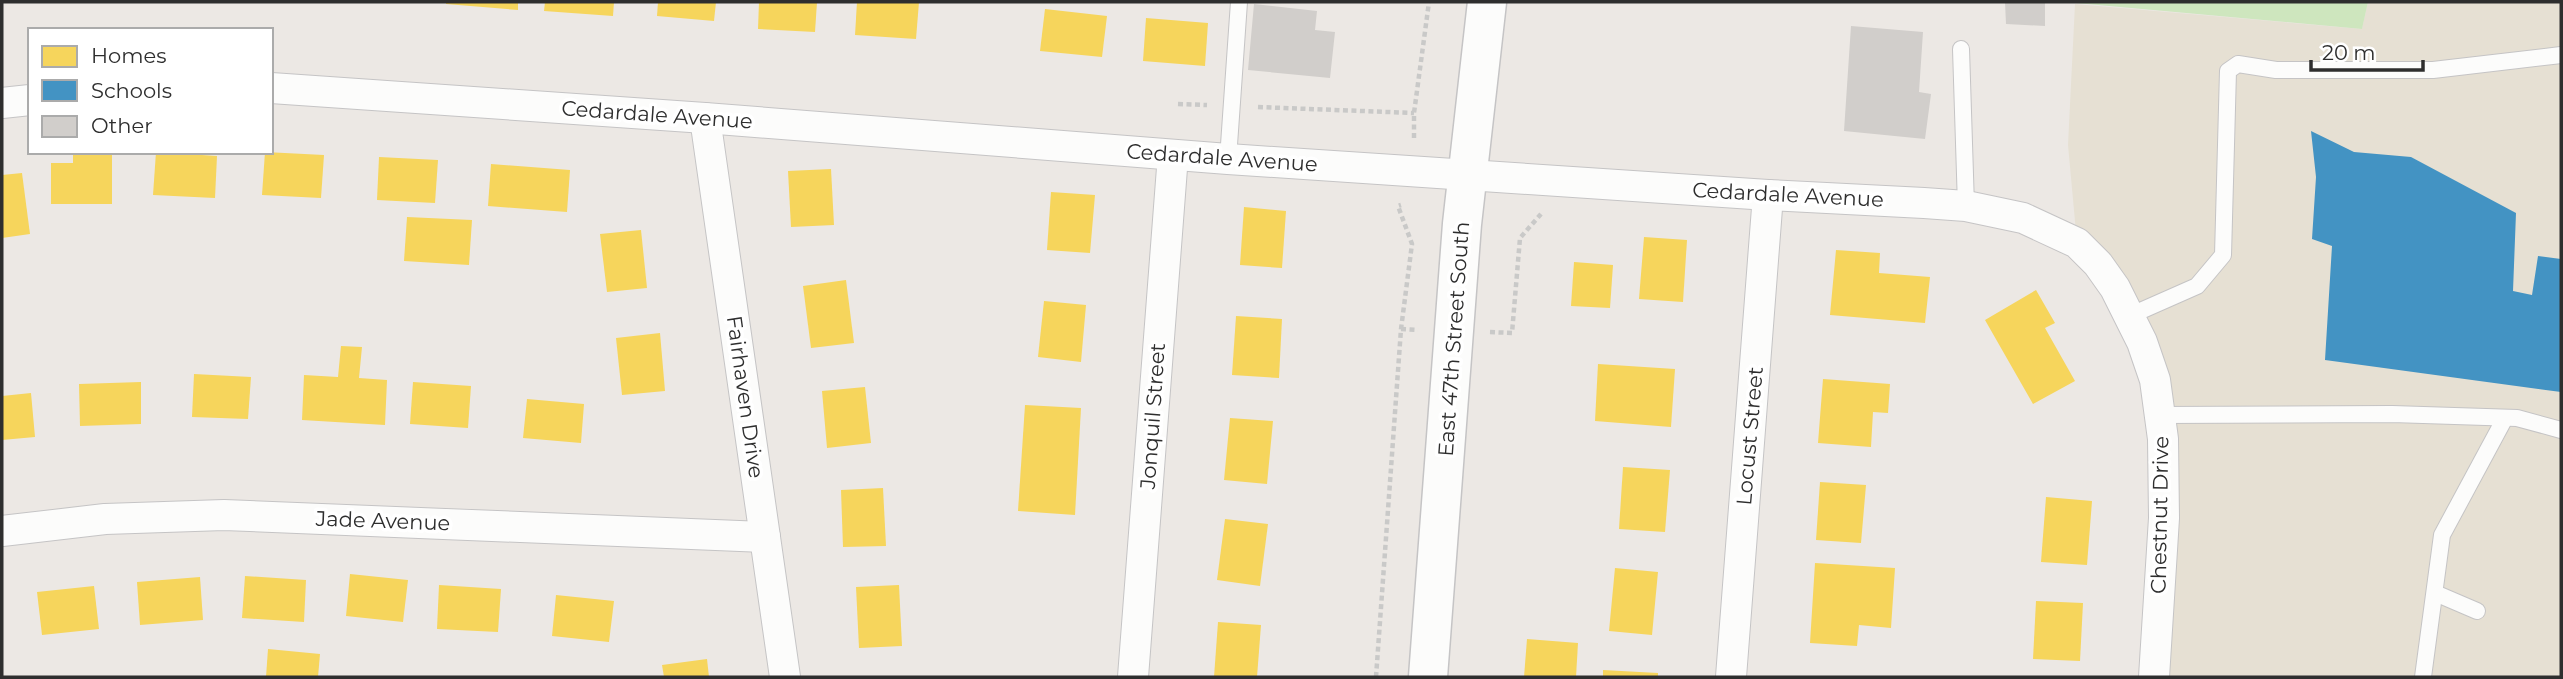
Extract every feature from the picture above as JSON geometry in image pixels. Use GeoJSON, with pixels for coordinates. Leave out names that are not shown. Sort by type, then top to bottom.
{"type":"FeatureCollection","features":[{"type":"Feature","properties":{"kind":"main road","name":"East 47th Street South"},"geometry":{"type":"LineString","coordinates":[[1428,677],[1468,174],[1488,2]]}},
{"type":"Feature","properties":{"kind":"street","name":"Cedardale Avenue"},"geometry":{"type":"LineString","coordinates":[[273,88],[705,118],[1228,159],[1966,206],[2023,218],[2077,243],[2098,264],[2115,288],[2129,316]]}},
{"type":"Feature","properties":{"kind":"street"},"geometry":{"type":"LineString","coordinates":[[2,103],[28,100]]}},
{"type":"Feature","properties":{"kind":"street","name":"Fairhaven Drive"},"geometry":{"type":"LineString","coordinates":[[705,118],[785,677]]}},
{"type":"Feature","properties":{"kind":"street","name":"Jonquil Street"},"geometry":{"type":"LineString","coordinates":[[1133,677],[1173,155]]}},
{"type":"Feature","properties":{"kind":"street","name":"Locust Street"},"geometry":{"type":"LineString","coordinates":[[1731,677],[1768,195]]}},
{"type":"Feature","properties":{"kind":"street","name":"Chestnut Drive"},"geometry":{"type":"LineString","coordinates":[[2129,316],[2142,342],[2155,380],[2163,439],[2164,519],[2154,677]]}},
{"type":"Feature","properties":{"kind":"street","name":"Jade Avenue"},"geometry":{"type":"LineString","coordinates":[[2,531],[105,519],[224,515],[765,537]]}},
{"type":"Feature","properties":{"kind":"lane"},"geometry":{"type":"LineString","coordinates":[[1228,159],[1239,2]]}},
{"type":"Feature","properties":{"kind":"lane"},"geometry":{"type":"LineString","coordinates":[[1961,49],[1966,206]]}},
{"type":"Feature","properties":{"kind":"lane"},"geometry":{"type":"LineString","coordinates":[[2129,316],[2197,286],[2223,255],[2228,71],[2238,64],[2276,70],[2432,70],[2561,55]]}},
{"type":"Feature","properties":{"kind":"lane"},"geometry":{"type":"LineString","coordinates":[[2160,415],[2392,414],[2517,418],[2561,430]]}},
{"type":"Feature","properties":{"kind":"lane"},"geometry":{"type":"LineString","coordinates":[[2423,677],[2442,535],[2505,418]]}},
{"type":"Feature","properties":{"kind":"lane"},"geometry":{"type":"LineString","coordinates":[[2435,593],[2477,611]]}},
{"type":"Feature","properties":{"kind":"path"},"geometry":{"type":"LineString","coordinates":[[1376,677],[1402,319],[1412,244],[1398,206],[1413,201],[1414,113],[1429,2]]}},
{"type":"Feature","properties":{"kind":"path"},"geometry":{"type":"LineString","coordinates":[[1178,104],[1414,113]]}},
{"type":"Feature","properties":{"kind":"shaded area"},"geometry":{"type":"Polygon","coordinates":[[[2368,2],[2561,2],[2561,677],[2154,677],[2155,380],[2077,243],[2068,145],[2075,4],[2362,29],[2368,2]]]}},
{"type":"Feature","properties":{"kind":"green space"},"geometry":{"type":"Polygon","coordinates":[[[2065,2],[2368,2],[2362,29],[2065,2]]]}},
{"type":"Feature","properties":{"kind":"building: Homes"},"geometry":{"type":"Polygon","coordinates":[[[518,2],[518,10],[446,4],[518,2]]]}},
{"type":"Feature","properties":{"kind":"building: Homes"},"geometry":{"type":"Polygon","coordinates":[[[545,2],[614,2],[613,16],[544,11],[545,2]]]}},
{"type":"Feature","properties":{"kind":"building: Homes"},"geometry":{"type":"Polygon","coordinates":[[[658,2],[716,2],[714,21],[657,16],[658,2]]]}},
{"type":"Feature","properties":{"kind":"building: Homes"},"geometry":{"type":"Polygon","coordinates":[[[759,2],[817,2],[815,32],[758,29],[759,2]]]}},
{"type":"Feature","properties":{"kind":"building: Homes"},"geometry":{"type":"Polygon","coordinates":[[[857,2],[919,2],[916,39],[855,35],[857,2]]]}},
{"type":"Feature","properties":{"kind":"building: Homes"},"geometry":{"type":"Polygon","coordinates":[[[1045,9],[1107,16],[1102,57],[1040,51],[1045,9]]]}},
{"type":"Feature","properties":{"kind":"building: Homes"},"geometry":{"type":"Polygon","coordinates":[[[1146,18],[1208,23],[1205,66],[1143,61],[1146,18]]]}},
{"type":"Feature","properties":{"kind":"building: Homes"},"geometry":{"type":"Polygon","coordinates":[[[156,154],[217,156],[215,198],[153,195],[156,154]]]}},
{"type":"Feature","properties":{"kind":"building: Homes"},"geometry":{"type":"Polygon","coordinates":[[[265,154],[324,155],[321,198],[262,195],[265,154]]]}},
{"type":"Feature","properties":{"kind":"building: Homes"},"geometry":{"type":"Polygon","coordinates":[[[73,155],[112,155],[112,204],[51,204],[51,163],[73,163],[73,155]]]}},
{"type":"Feature","properties":{"kind":"building: Homes"},"geometry":{"type":"Polygon","coordinates":[[[379,157],[438,160],[435,203],[377,200],[379,157]]]}},
{"type":"Feature","properties":{"kind":"building: Homes"},"geometry":{"type":"Polygon","coordinates":[[[491,164],[570,170],[567,212],[488,206],[491,164]]]}},
{"type":"Feature","properties":{"kind":"building: Homes"},"geometry":{"type":"Polygon","coordinates":[[[831,169],[834,225],[791,227],[788,171],[831,169]]]}},
{"type":"Feature","properties":{"kind":"building: Homes"},"geometry":{"type":"Polygon","coordinates":[[[22,173],[30,234],[2,238],[2,175],[22,173]]]}},
{"type":"Feature","properties":{"kind":"building: Homes"},"geometry":{"type":"Polygon","coordinates":[[[1051,192],[1095,195],[1090,253],[1047,250],[1051,192]]]}},
{"type":"Feature","properties":{"kind":"building: Homes"},"geometry":{"type":"Polygon","coordinates":[[[1244,207],[1286,211],[1282,268],[1240,265],[1244,207]]]}},
{"type":"Feature","properties":{"kind":"building: Homes"},"geometry":{"type":"Polygon","coordinates":[[[407,217],[472,220],[469,265],[404,261],[407,217]]]}},
{"type":"Feature","properties":{"kind":"building: Homes"},"geometry":{"type":"Polygon","coordinates":[[[641,230],[647,288],[607,292],[600,234],[641,230]]]}},
{"type":"Feature","properties":{"kind":"building: Homes"},"geometry":{"type":"Polygon","coordinates":[[[1644,237],[1687,240],[1683,302],[1639,299],[1644,237]]]}},
{"type":"Feature","properties":{"kind":"building: Homes"},"geometry":{"type":"Polygon","coordinates":[[[1836,250],[1880,253],[1879,273],[1930,277],[1925,323],[1830,315],[1836,250]]]}},
{"type":"Feature","properties":{"kind":"building: Homes"},"geometry":{"type":"Polygon","coordinates":[[[1574,262],[1613,265],[1610,308],[1571,306],[1574,262]]]}},
{"type":"Feature","properties":{"kind":"building: Homes"},"geometry":{"type":"Polygon","coordinates":[[[846,280],[854,343],[811,348],[803,286],[846,280]]]}},
{"type":"Feature","properties":{"kind":"building: Homes"},"geometry":{"type":"Polygon","coordinates":[[[2036,290],[2055,323],[2045,328],[2075,381],[2033,404],[1985,320],[2036,290]]]}},
{"type":"Feature","properties":{"kind":"building: Homes"},"geometry":{"type":"Polygon","coordinates":[[[1044,301],[1086,305],[1081,362],[1038,357],[1044,301]]]}},
{"type":"Feature","properties":{"kind":"building: Homes"},"geometry":{"type":"Polygon","coordinates":[[[1236,316],[1282,319],[1279,378],[1232,375],[1236,316]]]}},
{"type":"Feature","properties":{"kind":"building: Homes"},"geometry":{"type":"Polygon","coordinates":[[[660,333],[665,391],[622,395],[616,338],[660,333]]]}},
{"type":"Feature","properties":{"kind":"building: Homes"},"geometry":{"type":"Polygon","coordinates":[[[341,346],[362,347],[359,378],[387,380],[385,425],[302,420],[304,375],[338,377],[341,346]]]}},
{"type":"Feature","properties":{"kind":"building: Homes"},"geometry":{"type":"Polygon","coordinates":[[[1598,364],[1675,369],[1671,427],[1595,421],[1598,364]]]}},
{"type":"Feature","properties":{"kind":"building: Homes"},"geometry":{"type":"Polygon","coordinates":[[[194,374],[251,377],[248,419],[192,417],[194,374]]]}},
{"type":"Feature","properties":{"kind":"building: Homes"},"geometry":{"type":"Polygon","coordinates":[[[1823,379],[1890,384],[1888,413],[1873,412],[1871,447],[1818,443],[1823,379]]]}},
{"type":"Feature","properties":{"kind":"building: Homes"},"geometry":{"type":"Polygon","coordinates":[[[141,382],[141,424],[80,426],[79,384],[141,382]]]}},
{"type":"Feature","properties":{"kind":"building: Homes"},"geometry":{"type":"Polygon","coordinates":[[[413,382],[471,386],[468,428],[410,424],[413,382]]]}},
{"type":"Feature","properties":{"kind":"building: Homes"},"geometry":{"type":"Polygon","coordinates":[[[865,387],[871,443],[827,448],[822,391],[865,387]]]}},
{"type":"Feature","properties":{"kind":"building: Homes"},"geometry":{"type":"Polygon","coordinates":[[[31,393],[35,437],[2,440],[2,396],[31,393]]]}},
{"type":"Feature","properties":{"kind":"building: Homes"},"geometry":{"type":"Polygon","coordinates":[[[527,399],[584,404],[581,443],[523,438],[527,399]]]}},
{"type":"Feature","properties":{"kind":"building: Homes"},"geometry":{"type":"Polygon","coordinates":[[[1025,405],[1081,408],[1075,515],[1018,511],[1025,405]]]}},
{"type":"Feature","properties":{"kind":"building: Homes"},"geometry":{"type":"Polygon","coordinates":[[[1230,418],[1273,421],[1267,484],[1224,480],[1230,418]]]}},
{"type":"Feature","properties":{"kind":"building: Homes"},"geometry":{"type":"Polygon","coordinates":[[[1623,467],[1670,470],[1665,532],[1619,529],[1623,467]]]}},
{"type":"Feature","properties":{"kind":"building: Homes"},"geometry":{"type":"Polygon","coordinates":[[[1820,482],[1866,485],[1861,543],[1816,540],[1820,482]]]}},
{"type":"Feature","properties":{"kind":"building: Homes"},"geometry":{"type":"Polygon","coordinates":[[[883,488],[886,546],[843,547],[841,490],[883,488]]]}},
{"type":"Feature","properties":{"kind":"building: Homes"},"geometry":{"type":"Polygon","coordinates":[[[2046,497],[2092,501],[2087,565],[2041,562],[2046,497]]]}},
{"type":"Feature","properties":{"kind":"building: Homes"},"geometry":{"type":"Polygon","coordinates":[[[1225,519],[1268,524],[1260,586],[1217,580],[1225,519]]]}},
{"type":"Feature","properties":{"kind":"building: Homes"},"geometry":{"type":"Polygon","coordinates":[[[1815,563],[1895,568],[1891,628],[1859,625],[1857,646],[1810,643],[1815,563]]]}},
{"type":"Feature","properties":{"kind":"building: Homes"},"geometry":{"type":"Polygon","coordinates":[[[1615,568],[1658,572],[1652,635],[1609,631],[1615,568]]]}},
{"type":"Feature","properties":{"kind":"building: Homes"},"geometry":{"type":"Polygon","coordinates":[[[350,574],[408,580],[403,622],[346,616],[350,574]]]}},
{"type":"Feature","properties":{"kind":"building: Homes"},"geometry":{"type":"Polygon","coordinates":[[[245,576],[306,580],[304,622],[242,618],[245,576]]]}},
{"type":"Feature","properties":{"kind":"building: Homes"},"geometry":{"type":"Polygon","coordinates":[[[200,577],[203,620],[140,625],[137,582],[200,577]]]}},
{"type":"Feature","properties":{"kind":"building: Homes"},"geometry":{"type":"Polygon","coordinates":[[[439,585],[501,589],[498,632],[437,629],[439,585]]]}},
{"type":"Feature","properties":{"kind":"building: Homes"},"geometry":{"type":"Polygon","coordinates":[[[899,585],[902,646],[859,648],[856,587],[899,585]]]}},
{"type":"Feature","properties":{"kind":"building: Homes"},"geometry":{"type":"Polygon","coordinates":[[[94,586],[99,629],[42,635],[37,592],[94,586]]]}},
{"type":"Feature","properties":{"kind":"building: Homes"},"geometry":{"type":"Polygon","coordinates":[[[556,595],[614,601],[609,642],[552,636],[556,595]]]}},
{"type":"Feature","properties":{"kind":"building: Homes"},"geometry":{"type":"Polygon","coordinates":[[[2036,601],[2083,603],[2080,661],[2033,659],[2036,601]]]}},
{"type":"Feature","properties":{"kind":"building: Homes"},"geometry":{"type":"Polygon","coordinates":[[[1218,622],[1261,625],[1257,677],[1214,677],[1218,622]]]}},
{"type":"Feature","properties":{"kind":"building: Homes"},"geometry":{"type":"Polygon","coordinates":[[[1527,639],[1578,643],[1576,677],[1524,677],[1527,639]]]}},
{"type":"Feature","properties":{"kind":"building: Homes"},"geometry":{"type":"Polygon","coordinates":[[[268,649],[320,654],[318,677],[266,677],[268,649]]]}},
{"type":"Feature","properties":{"kind":"building: Homes"},"geometry":{"type":"Polygon","coordinates":[[[707,659],[709,677],[664,677],[662,665],[707,659]]]}},
{"type":"Feature","properties":{"kind":"building: Homes"},"geometry":{"type":"Polygon","coordinates":[[[1603,670],[1658,673],[1658,677],[1603,677],[1603,670]]]}},
{"type":"Feature","properties":{"kind":"building: Schools"},"geometry":{"type":"Polygon","coordinates":[[[2311,131],[2354,152],[2411,157],[2516,213],[2513,291],[2532,295],[2538,256],[2561,259],[2561,392],[2325,360],[2332,246],[2312,239],[2316,177],[2311,131]]]}},
{"type":"Feature","properties":{"kind":"building: Other"},"geometry":{"type":"Polygon","coordinates":[[[2005,2],[2045,2],[2045,26],[2006,24],[2005,2]]]}},
{"type":"Feature","properties":{"kind":"building: Other"},"geometry":{"type":"Polygon","coordinates":[[[1254,4],[1317,11],[1315,30],[1335,32],[1330,78],[1248,70],[1254,4]]]}},
{"type":"Feature","properties":{"kind":"building: Other"},"geometry":{"type":"Polygon","coordinates":[[[1851,26],[1923,32],[1919,92],[1931,94],[1925,139],[1844,131],[1851,26]]]}}]}
